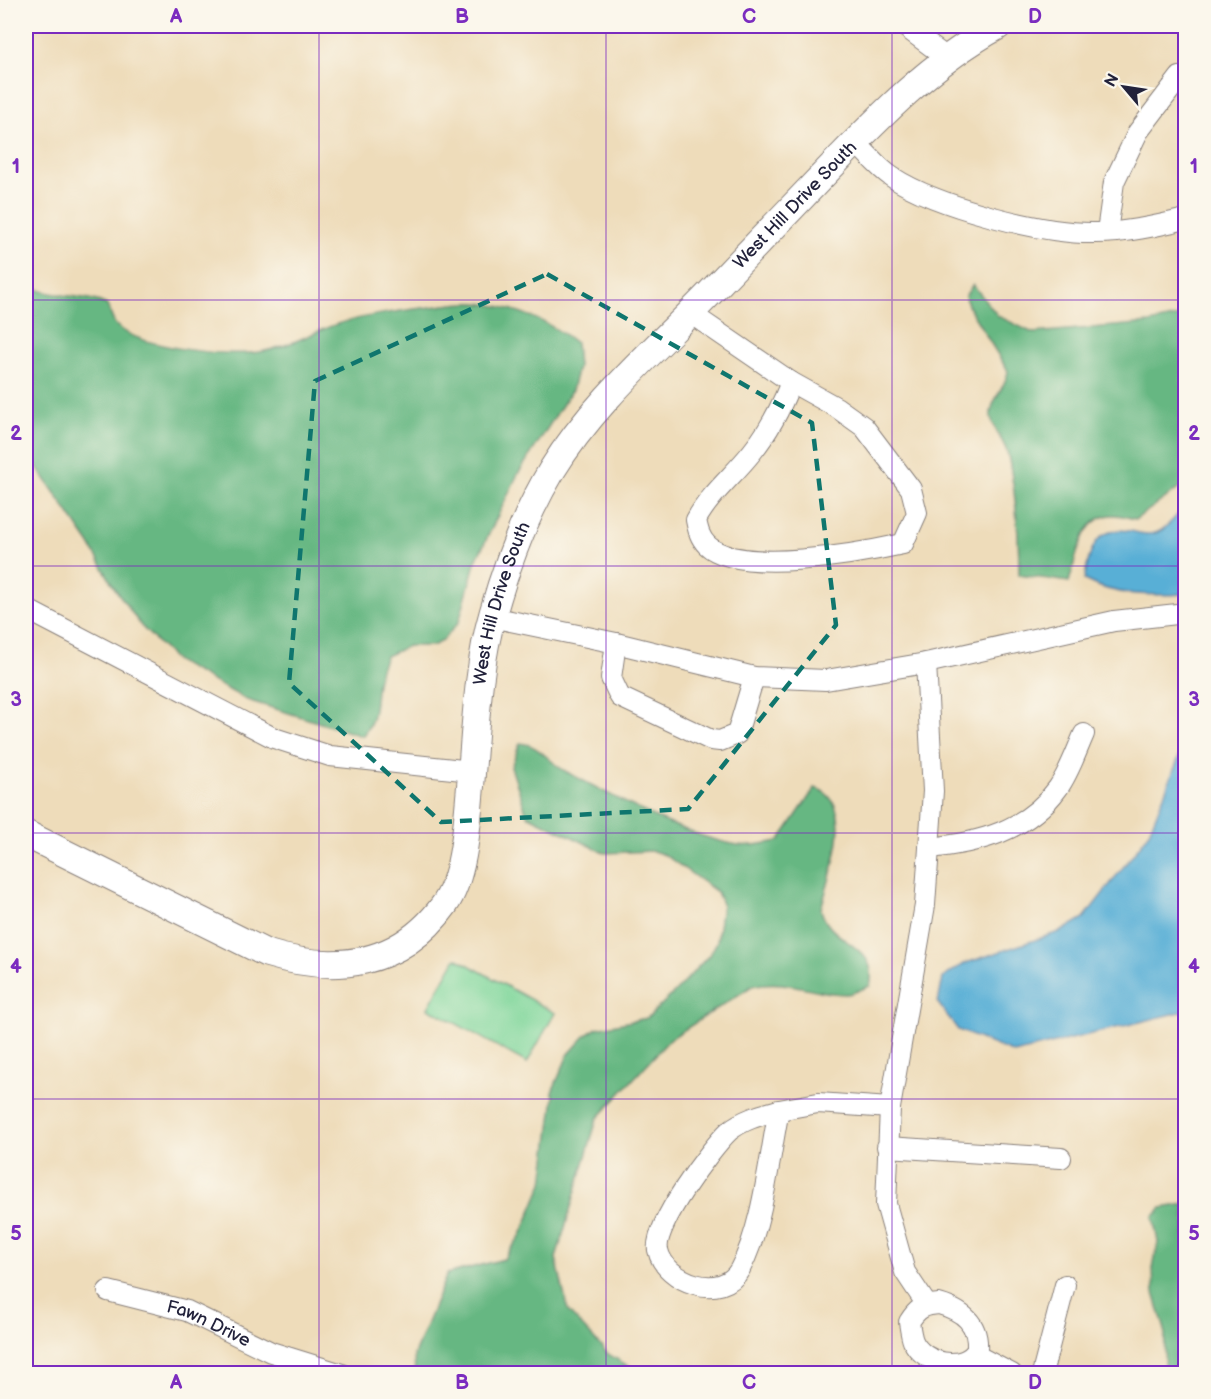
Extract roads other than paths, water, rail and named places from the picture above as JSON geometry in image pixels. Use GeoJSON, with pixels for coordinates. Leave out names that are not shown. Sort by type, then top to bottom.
{"type":"FeatureCollection","features":[{"type":"Feature","properties":{"kind":"street"},"geometry":{"type":"LineString","coordinates":[[904,26],[947,58]]}},
{"type":"Feature","properties":{"kind":"street","name":"West Hill Drive South"},"geometry":{"type":"LineString","coordinates":[[26,834],[266,953],[293,961],[334,966],[363,961],[385,953],[417,934],[446,903],[465,843],[491,617],[511,552],[553,469],[608,398],[855,142],[947,58],[998,26]]}},
{"type":"Feature","properties":{"kind":"street"},"geometry":{"type":"LineString","coordinates":[[1107,232],[1114,182],[1138,132],[1180,77]]}},
{"type":"Feature","properties":{"kind":"street"},"geometry":{"type":"LineString","coordinates":[[855,142],[891,177],[957,208],[1053,229],[1107,232],[1148,228],[1185,219]]}},
{"type":"Feature","properties":{"kind":"street"},"geometry":{"type":"LineString","coordinates":[[690,313],[791,382],[836,407],[864,427],[911,489],[917,513],[903,544],[867,552],[802,560],[740,559],[709,547],[700,536],[696,520],[703,507],[752,452],[777,418],[791,382]]}},
{"type":"Feature","properties":{"kind":"street"},"geometry":{"type":"LineString","coordinates":[[26,609],[274,738],[330,756],[472,771]]}},
{"type":"Feature","properties":{"kind":"street"},"geometry":{"type":"LineString","coordinates":[[491,617],[616,643],[754,677],[826,680],[926,663],[1114,621],[1185,613]]}},
{"type":"Feature","properties":{"kind":"street"},"geometry":{"type":"LineString","coordinates":[[616,643],[611,678],[621,697],[711,740],[720,741],[737,734],[754,677]]}},
{"type":"Feature","properties":{"kind":"street"},"geometry":{"type":"LineString","coordinates":[[926,663],[933,791],[925,905],[890,1108],[886,1204],[905,1272],[927,1305]]}},
{"type":"Feature","properties":{"kind":"street"},"geometry":{"type":"LineString","coordinates":[[929,848],[965,844],[1006,832],[1038,811],[1059,787],[1084,734]]}},
{"type":"Feature","properties":{"kind":"street"},"geometry":{"type":"LineString","coordinates":[[779,1110],[759,1215],[740,1269],[731,1282],[717,1287],[697,1285],[684,1279],[666,1266],[658,1250],[659,1232],[670,1209],[728,1132],[749,1118],[779,1110],[818,1103],[890,1108]]}},
{"type":"Feature","properties":{"kind":"street"},"geometry":{"type":"LineString","coordinates":[[887,1147],[1061,1158]]}},
{"type":"Feature","properties":{"kind":"street"},"geometry":{"type":"LineString","coordinates":[[1042,1374],[1065,1285]]}},
{"type":"Feature","properties":{"kind":"street","name":"Fawn Drive"},"geometry":{"type":"LineString","coordinates":[[108,1291],[187,1311],[271,1352],[342,1374]]}},
{"type":"Feature","properties":{"kind":"street"},"geometry":{"type":"LineString","coordinates":[[927,1305],[948,1307],[967,1317],[978,1336],[974,1354],[961,1363],[942,1363],[925,1355],[913,1342],[909,1322],[917,1310],[927,1305]]}},
{"type":"Feature","properties":{"kind":"street"},"geometry":{"type":"LineString","coordinates":[[974,1354],[1012,1374]]}},
{"type":"Feature","properties":{"kind":"water"},"geometry":{"type":"Polygon","coordinates":[[[1185,506],[1185,594],[1146,595],[1120,592],[1084,580],[1092,551],[1101,536],[1119,530],[1144,534],[1155,533],[1170,524],[1185,506]]]}},
{"type":"Feature","properties":{"kind":"water"},"geometry":{"type":"Polygon","coordinates":[[[1185,742],[1185,1011],[1014,1053],[958,1030],[938,1003],[943,978],[963,964],[1062,931],[1084,918],[1148,835],[1185,742]]]}}]}
